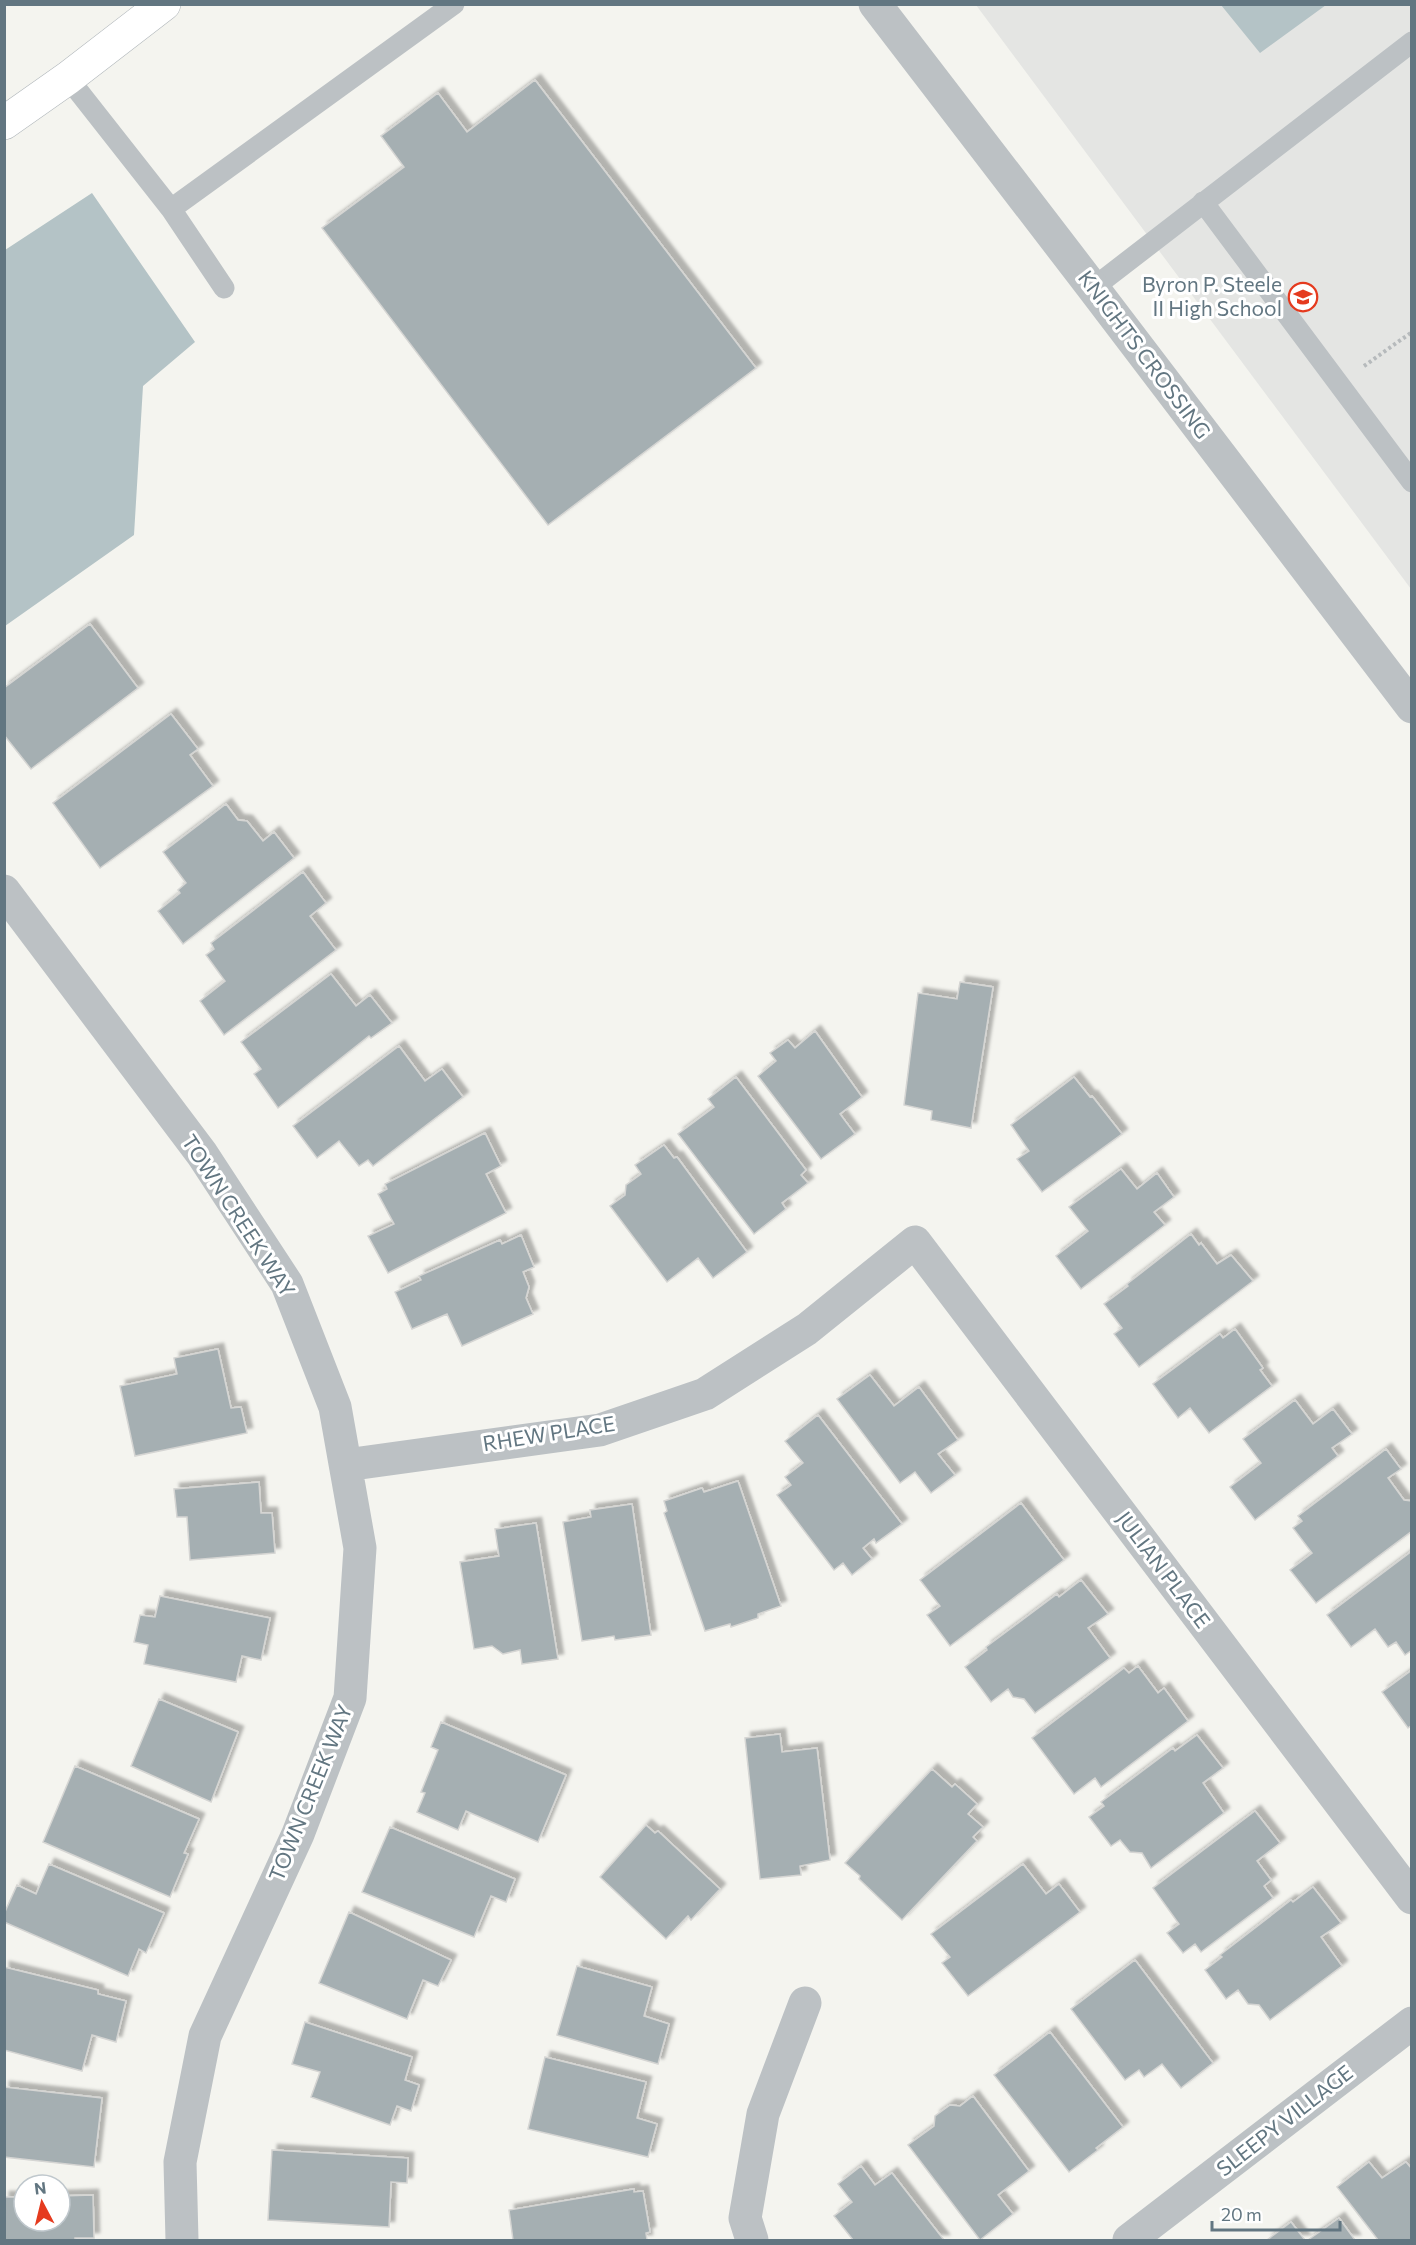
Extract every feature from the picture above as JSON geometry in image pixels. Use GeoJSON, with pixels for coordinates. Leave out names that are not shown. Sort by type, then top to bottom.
{"type":"FeatureCollection","features":[{"type":"Feature","properties":{"kind":"main road"},"geometry":{"type":"LineString","coordinates":[[4,123],[68,78],[164,4]]}},
{"type":"Feature","properties":{"kind":"street","name":"KNIGHTS CROSSING"},"geometry":{"type":"LineString","coordinates":[[875,4],[1094,288],[1412,708]]}},
{"type":"Feature","properties":{"kind":"street","name":"TOWN CREEK WAY"},"geometry":{"type":"LineString","coordinates":[[4,891],[202,1154],[287,1284],[335,1407],[360,1548],[350,1698],[298,1834],[205,2036],[180,2162],[182,2241]]}},
{"type":"Feature","properties":{"kind":"street","name":"RHEW PLACE"},"geometry":{"type":"LineString","coordinates":[[346,1465],[600,1430],[705,1394],[807,1329],[915,1242]]}},
{"type":"Feature","properties":{"kind":"street","name":"JULIAN PLACE"},"geometry":{"type":"LineString","coordinates":[[915,1242],[1412,1898]]}},
{"type":"Feature","properties":{"kind":"street"},"geometry":{"type":"LineString","coordinates":[[752,2241],[745,2218],[763,2114],[805,2003]]}},
{"type":"Feature","properties":{"kind":"street","name":"SLEEPY VILLAGE"},"geometry":{"type":"LineString","coordinates":[[1129,2241],[1412,2023]]}},
{"type":"Feature","properties":{"kind":"lane"},"geometry":{"type":"LineString","coordinates":[[171,209],[454,4]]}},
{"type":"Feature","properties":{"kind":"lane"},"geometry":{"type":"LineString","coordinates":[[1094,288],[1412,42]]}},
{"type":"Feature","properties":{"kind":"lane"},"geometry":{"type":"LineString","coordinates":[[68,78],[171,209],[224,288]]}},
{"type":"Feature","properties":{"kind":"lane"},"geometry":{"type":"LineString","coordinates":[[1203,202],[1412,482]]}},
{"type":"Feature","properties":{"kind":"path"},"geometry":{"type":"LineString","coordinates":[[1339,384],[1412,332]]}},
{"type":"Feature","properties":{"kind":"shaded area","name":"Byron P. Steele II High School"},"geometry":{"type":"Polygon","coordinates":[[[976,5],[1411,5],[1411,589],[976,5]]]}},
{"type":"Feature","properties":{"kind":"shaded area"},"geometry":{"type":"Polygon","coordinates":[[[1221,5],[1326,5],[1260,53],[1221,5]]]}},
{"type":"Feature","properties":{"kind":"shaded area"},"geometry":{"type":"Polygon","coordinates":[[[92,193],[195,342],[143,386],[134,535],[5,626],[5,250],[92,193]]]}},
{"type":"Feature","properties":{"kind":"building"},"geometry":{"type":"Polygon","coordinates":[[[535,80],[756,368],[548,525],[322,228],[404,167],[381,136],[438,93],[467,132],[535,80]]]}},
{"type":"Feature","properties":{"kind":"building"},"geometry":{"type":"Polygon","coordinates":[[[90,624],[138,688],[31,769],[4,735],[4,688],[90,624]]]}},
{"type":"Feature","properties":{"kind":"building"},"geometry":{"type":"Polygon","coordinates":[[[171,714],[198,749],[190,755],[213,786],[100,868],[53,803],[171,714]]]}},
{"type":"Feature","properties":{"kind":"building"},"geometry":{"type":"Polygon","coordinates":[[[226,804],[238,820],[247,821],[263,841],[274,832],[294,858],[183,944],[158,911],[180,893],[178,890],[186,883],[163,852],[226,804]]]}},
{"type":"Feature","properties":{"kind":"building"},"geometry":{"type":"Polygon","coordinates":[[[303,872],[326,903],[310,916],[336,950],[224,1035],[200,1001],[225,981],[206,955],[214,949],[211,943],[303,872]]]}},
{"type":"Feature","properties":{"kind":"building"},"geometry":{"type":"Polygon","coordinates":[[[331,974],[356,1006],[370,995],[392,1023],[371,1038],[369,1036],[278,1108],[254,1074],[261,1069],[241,1042],[331,974]]]}},
{"type":"Feature","properties":{"kind":"building"},"geometry":{"type":"Polygon","coordinates":[[[960,982],[993,987],[971,1128],[931,1120],[932,1111],[904,1105],[918,993],[957,999],[960,982]]]}},
{"type":"Feature","properties":{"kind":"building"},"geometry":{"type":"Polygon","coordinates":[[[815,1031],[862,1097],[840,1114],[855,1134],[821,1159],[758,1076],[776,1061],[770,1053],[788,1040],[795,1048],[815,1031]]]}},
{"type":"Feature","properties":{"kind":"building"},"geometry":{"type":"Polygon","coordinates":[[[399,1046],[425,1081],[442,1069],[463,1097],[373,1166],[368,1160],[359,1166],[339,1141],[317,1158],[293,1126],[399,1046]]]}},
{"type":"Feature","properties":{"kind":"building"},"geometry":{"type":"Polygon","coordinates":[[[736,1077],[806,1170],[801,1175],[808,1183],[782,1203],[786,1209],[754,1234],[678,1134],[714,1107],[708,1099],[736,1077]]]}},
{"type":"Feature","properties":{"kind":"building"},"geometry":{"type":"Polygon","coordinates":[[[1074,1077],[1122,1134],[1042,1192],[1017,1159],[1029,1151],[1011,1125],[1074,1077]]]}},
{"type":"Feature","properties":{"kind":"building"},"geometry":{"type":"Polygon","coordinates":[[[485,1133],[501,1166],[486,1174],[506,1213],[388,1273],[368,1236],[394,1224],[378,1194],[387,1189],[385,1184],[485,1133]]]}},
{"type":"Feature","properties":{"kind":"building"},"geometry":{"type":"Polygon","coordinates":[[[664,1145],[674,1158],[677,1157],[747,1252],[713,1278],[698,1258],[667,1282],[610,1206],[625,1195],[626,1185],[641,1174],[635,1165],[664,1145]]]}},
{"type":"Feature","properties":{"kind":"building"},"geometry":{"type":"Polygon","coordinates":[[[1121,1169],[1137,1189],[1157,1173],[1174,1197],[1154,1212],[1165,1225],[1081,1289],[1056,1256],[1088,1231],[1069,1207],[1121,1169]]]}},
{"type":"Feature","properties":{"kind":"building"},"geometry":{"type":"Polygon","coordinates":[[[1191,1234],[1217,1264],[1231,1255],[1253,1281],[1139,1367],[1114,1334],[1122,1328],[1104,1304],[1191,1234]]]}},
{"type":"Feature","properties":{"kind":"building"},"geometry":{"type":"Polygon","coordinates":[[[521,1235],[534,1267],[523,1272],[529,1287],[526,1298],[533,1314],[462,1346],[447,1314],[412,1329],[395,1292],[421,1280],[419,1276],[500,1240],[502,1244],[521,1235]]]}},
{"type":"Feature","properties":{"kind":"building"},"geometry":{"type":"Polygon","coordinates":[[[1235,1329],[1263,1368],[1260,1370],[1272,1386],[1209,1433],[1190,1408],[1178,1418],[1153,1384],[1220,1334],[1223,1338],[1235,1329]]]}},
{"type":"Feature","properties":{"kind":"building"},"geometry":{"type":"Polygon","coordinates":[[[218,1349],[231,1408],[241,1407],[247,1433],[135,1456],[120,1386],[177,1374],[174,1358],[218,1349]]]}},
{"type":"Feature","properties":{"kind":"building"},"geometry":{"type":"Polygon","coordinates":[[[870,1375],[894,1406],[919,1387],[958,1440],[938,1454],[955,1475],[931,1493],[915,1472],[900,1483],[837,1399],[870,1375]]]}},
{"type":"Feature","properties":{"kind":"building"},"geometry":{"type":"Polygon","coordinates":[[[1295,1400],[1313,1424],[1333,1409],[1352,1434],[1332,1448],[1338,1456],[1255,1520],[1230,1487],[1261,1463],[1243,1439],[1295,1400]]]}},
{"type":"Feature","properties":{"kind":"building"},"geometry":{"type":"Polygon","coordinates":[[[818,1415],[902,1524],[876,1543],[874,1539],[863,1548],[872,1559],[852,1575],[843,1563],[834,1570],[777,1495],[791,1485],[785,1477],[803,1463],[785,1441],[818,1415]]]}},
{"type":"Feature","properties":{"kind":"building"},"geometry":{"type":"Polygon","coordinates":[[[1386,1449],[1401,1469],[1388,1478],[1404,1500],[1412,1501],[1412,1531],[1316,1603],[1290,1570],[1312,1553],[1293,1528],[1302,1521],[1298,1516],[1386,1449]]]}},
{"type":"Feature","properties":{"kind":"building"},"geometry":{"type":"Polygon","coordinates":[[[738,1481],[781,1606],[758,1614],[758,1618],[731,1627],[730,1624],[705,1631],[664,1513],[667,1511],[664,1501],[702,1488],[704,1492],[738,1481]]]}},
{"type":"Feature","properties":{"kind":"building"},"geometry":{"type":"Polygon","coordinates":[[[259,1482],[261,1513],[272,1513],[275,1553],[190,1560],[187,1517],[177,1517],[174,1489],[259,1482]]]}},
{"type":"Feature","properties":{"kind":"building"},"geometry":{"type":"Polygon","coordinates":[[[1021,1503],[1064,1560],[950,1646],[927,1615],[940,1606],[920,1580],[1021,1503]]]}},
{"type":"Feature","properties":{"kind":"building"},"geometry":{"type":"Polygon","coordinates":[[[632,1504],[651,1635],[615,1640],[614,1636],[582,1641],[563,1522],[591,1517],[590,1510],[632,1504]]]}},
{"type":"Feature","properties":{"kind":"building"},"geometry":{"type":"Polygon","coordinates":[[[536,1523],[558,1659],[522,1664],[520,1650],[503,1654],[492,1646],[474,1649],[460,1562],[499,1556],[495,1529],[536,1523]]]}},
{"type":"Feature","properties":{"kind":"building"},"geometry":{"type":"Polygon","coordinates":[[[1412,1551],[1412,1650],[1405,1655],[1396,1642],[1388,1647],[1375,1629],[1351,1647],[1327,1615],[1412,1551]]]}},
{"type":"Feature","properties":{"kind":"building"},"geometry":{"type":"Polygon","coordinates":[[[1081,1580],[1108,1614],[1088,1628],[1110,1658],[1035,1713],[1024,1699],[1013,1697],[1008,1689],[991,1702],[965,1667],[987,1650],[986,1647],[1057,1594],[1059,1597],[1081,1580]]]}},
{"type":"Feature","properties":{"kind":"building"},"geometry":{"type":"Polygon","coordinates":[[[160,1596],[270,1618],[261,1660],[242,1656],[236,1682],[144,1664],[148,1645],[134,1642],[140,1615],[155,1617],[160,1596]]]}},
{"type":"Feature","properties":{"kind":"building"},"geometry":{"type":"Polygon","coordinates":[[[1138,1666],[1158,1693],[1164,1688],[1188,1721],[1101,1787],[1095,1778],[1074,1794],[1032,1738],[1124,1668],[1129,1673],[1138,1666]]]}},
{"type":"Feature","properties":{"kind":"building"},"geometry":{"type":"Polygon","coordinates":[[[1412,1670],[1412,1725],[1408,1728],[1382,1692],[1412,1670]]]}},
{"type":"Feature","properties":{"kind":"building"},"geometry":{"type":"Polygon","coordinates":[[[159,1699],[238,1732],[211,1802],[131,1766],[159,1699]]]}},
{"type":"Feature","properties":{"kind":"building"},"geometry":{"type":"Polygon","coordinates":[[[441,1722],[566,1775],[538,1842],[466,1811],[458,1830],[417,1812],[425,1793],[421,1792],[438,1750],[431,1747],[441,1722]]]}},
{"type":"Feature","properties":{"kind":"building"},"geometry":{"type":"Polygon","coordinates":[[[780,1734],[782,1752],[817,1748],[830,1860],[800,1866],[801,1875],[760,1879],[745,1738],[780,1734]]]}},
{"type":"Feature","properties":{"kind":"building"},"geometry":{"type":"Polygon","coordinates":[[[1197,1735],[1223,1768],[1203,1783],[1224,1813],[1151,1868],[1142,1853],[1130,1852],[1120,1840],[1111,1846],[1089,1817],[1104,1806],[1101,1802],[1173,1748],[1175,1751],[1197,1735]]]}},
{"type":"Feature","properties":{"kind":"building"},"geometry":{"type":"Polygon","coordinates":[[[75,1766],[199,1819],[184,1853],[188,1854],[170,1897],[43,1842],[75,1766]]]}},
{"type":"Feature","properties":{"kind":"building"},"geometry":{"type":"Polygon","coordinates":[[[932,1769],[952,1787],[955,1784],[977,1804],[968,1814],[983,1827],[973,1837],[977,1841],[902,1920],[845,1863],[932,1769]]]}},
{"type":"Feature","properties":{"kind":"building"},"geometry":{"type":"Polygon","coordinates":[[[1255,1811],[1280,1843],[1257,1861],[1271,1880],[1264,1886],[1273,1898],[1201,1952],[1195,1944],[1183,1953],[1167,1933],[1179,1924],[1153,1888],[1255,1811]]]}},
{"type":"Feature","properties":{"kind":"building"},"geometry":{"type":"Polygon","coordinates":[[[646,1825],[655,1833],[658,1831],[720,1889],[691,1920],[688,1916],[666,1939],[600,1877],[646,1825]]]}},
{"type":"Feature","properties":{"kind":"building"},"geometry":{"type":"Polygon","coordinates":[[[390,1827],[515,1879],[506,1902],[491,1896],[474,1937],[362,1892],[390,1827]]]}},
{"type":"Feature","properties":{"kind":"building"},"geometry":{"type":"Polygon","coordinates":[[[49,1864],[164,1913],[146,1953],[139,1949],[128,1976],[4,1922],[4,1914],[17,1885],[36,1894],[49,1864]]]}},
{"type":"Feature","properties":{"kind":"building"},"geometry":{"type":"Polygon","coordinates":[[[1023,1864],[1046,1894],[1059,1884],[1080,1912],[968,1996],[942,1963],[950,1957],[931,1934],[1023,1864]]]}},
{"type":"Feature","properties":{"kind":"building"},"geometry":{"type":"Polygon","coordinates":[[[1313,1887],[1341,1923],[1321,1937],[1342,1966],[1270,2020],[1259,2005],[1248,2004],[1238,1990],[1226,1999],[1205,1970],[1222,1957],[1220,1955],[1291,1900],[1293,1902],[1313,1887]]]}},
{"type":"Feature","properties":{"kind":"building"},"geometry":{"type":"Polygon","coordinates":[[[349,1912],[451,1960],[438,1986],[423,1980],[407,2019],[319,1983],[349,1912]]]}},
{"type":"Feature","properties":{"kind":"building"},"geometry":{"type":"Polygon","coordinates":[[[1135,1960],[1213,2063],[1181,2088],[1162,2064],[1144,2077],[1139,2070],[1125,2080],[1071,2009],[1135,1960]]]}},
{"type":"Feature","properties":{"kind":"building"},"geometry":{"type":"Polygon","coordinates":[[[577,1966],[652,1987],[644,2016],[669,2024],[658,2064],[557,2035],[577,1966]]]}},
{"type":"Feature","properties":{"kind":"building"},"geometry":{"type":"Polygon","coordinates":[[[4,1967],[98,1990],[98,1994],[126,2001],[116,2042],[92,2035],[82,2071],[4,2050],[4,1967]]]}},
{"type":"Feature","properties":{"kind":"building"},"geometry":{"type":"Polygon","coordinates":[[[305,2022],[412,2057],[405,2080],[419,2085],[411,2111],[397,2106],[390,2125],[311,2097],[320,2072],[292,2064],[305,2022]]]}},
{"type":"Feature","properties":{"kind":"building"},"geometry":{"type":"Polygon","coordinates":[[[1050,2032],[1123,2127],[1069,2172],[994,2075],[1050,2032]]]}},
{"type":"Feature","properties":{"kind":"building"},"geometry":{"type":"Polygon","coordinates":[[[545,2057],[646,2082],[637,2118],[657,2124],[648,2157],[528,2129],[545,2057]]]}},
{"type":"Feature","properties":{"kind":"building"},"geometry":{"type":"Polygon","coordinates":[[[4,2087],[102,2098],[94,2167],[4,2157],[4,2087]]]}},
{"type":"Feature","properties":{"kind":"building"},"geometry":{"type":"Polygon","coordinates":[[[973,2096],[1029,2171],[998,2195],[1013,2214],[980,2240],[908,2145],[934,2126],[935,2116],[950,2105],[960,2106],[973,2096]]]}},
{"type":"Feature","properties":{"kind":"building"},"geometry":{"type":"Polygon","coordinates":[[[272,2150],[408,2158],[407,2183],[391,2182],[389,2227],[268,2220],[272,2150]]]}},
{"type":"Feature","properties":{"kind":"building"},"geometry":{"type":"Polygon","coordinates":[[[1369,2162],[1382,2178],[1406,2162],[1412,2169],[1412,2240],[1378,2240],[1337,2187],[1369,2162]]]}},
{"type":"Feature","properties":{"kind":"building"},"geometry":{"type":"Polygon","coordinates":[[[861,2166],[875,2185],[892,2173],[944,2240],[853,2240],[834,2216],[852,2202],[838,2184],[861,2166]]]}},
{"type":"Feature","properties":{"kind":"building"},"geometry":{"type":"Polygon","coordinates":[[[634,2189],[634,2192],[643,2191],[650,2232],[646,2233],[647,2240],[513,2240],[509,2210],[634,2189]]]}},
{"type":"Feature","properties":{"kind":"building"},"geometry":{"type":"Polygon","coordinates":[[[93,2195],[94,2238],[4,2240],[4,2197],[12,2197],[12,2233],[72,2233],[72,2196],[93,2195]]]}},
{"type":"Feature","properties":{"kind":"building"},"geometry":{"type":"Polygon","coordinates":[[[1339,2218],[1355,2240],[1308,2240],[1339,2218]]]}},
{"type":"Feature","properties":{"kind":"building"},"geometry":{"type":"Polygon","coordinates":[[[1291,2222],[1305,2240],[1267,2240],[1291,2222]]]}},
{"type":"Feature","properties":{"kind":"place","name":"Byron P. Steele II High School"},"geometry":{"type":"Point","coordinates":[1303,297]}}]}
